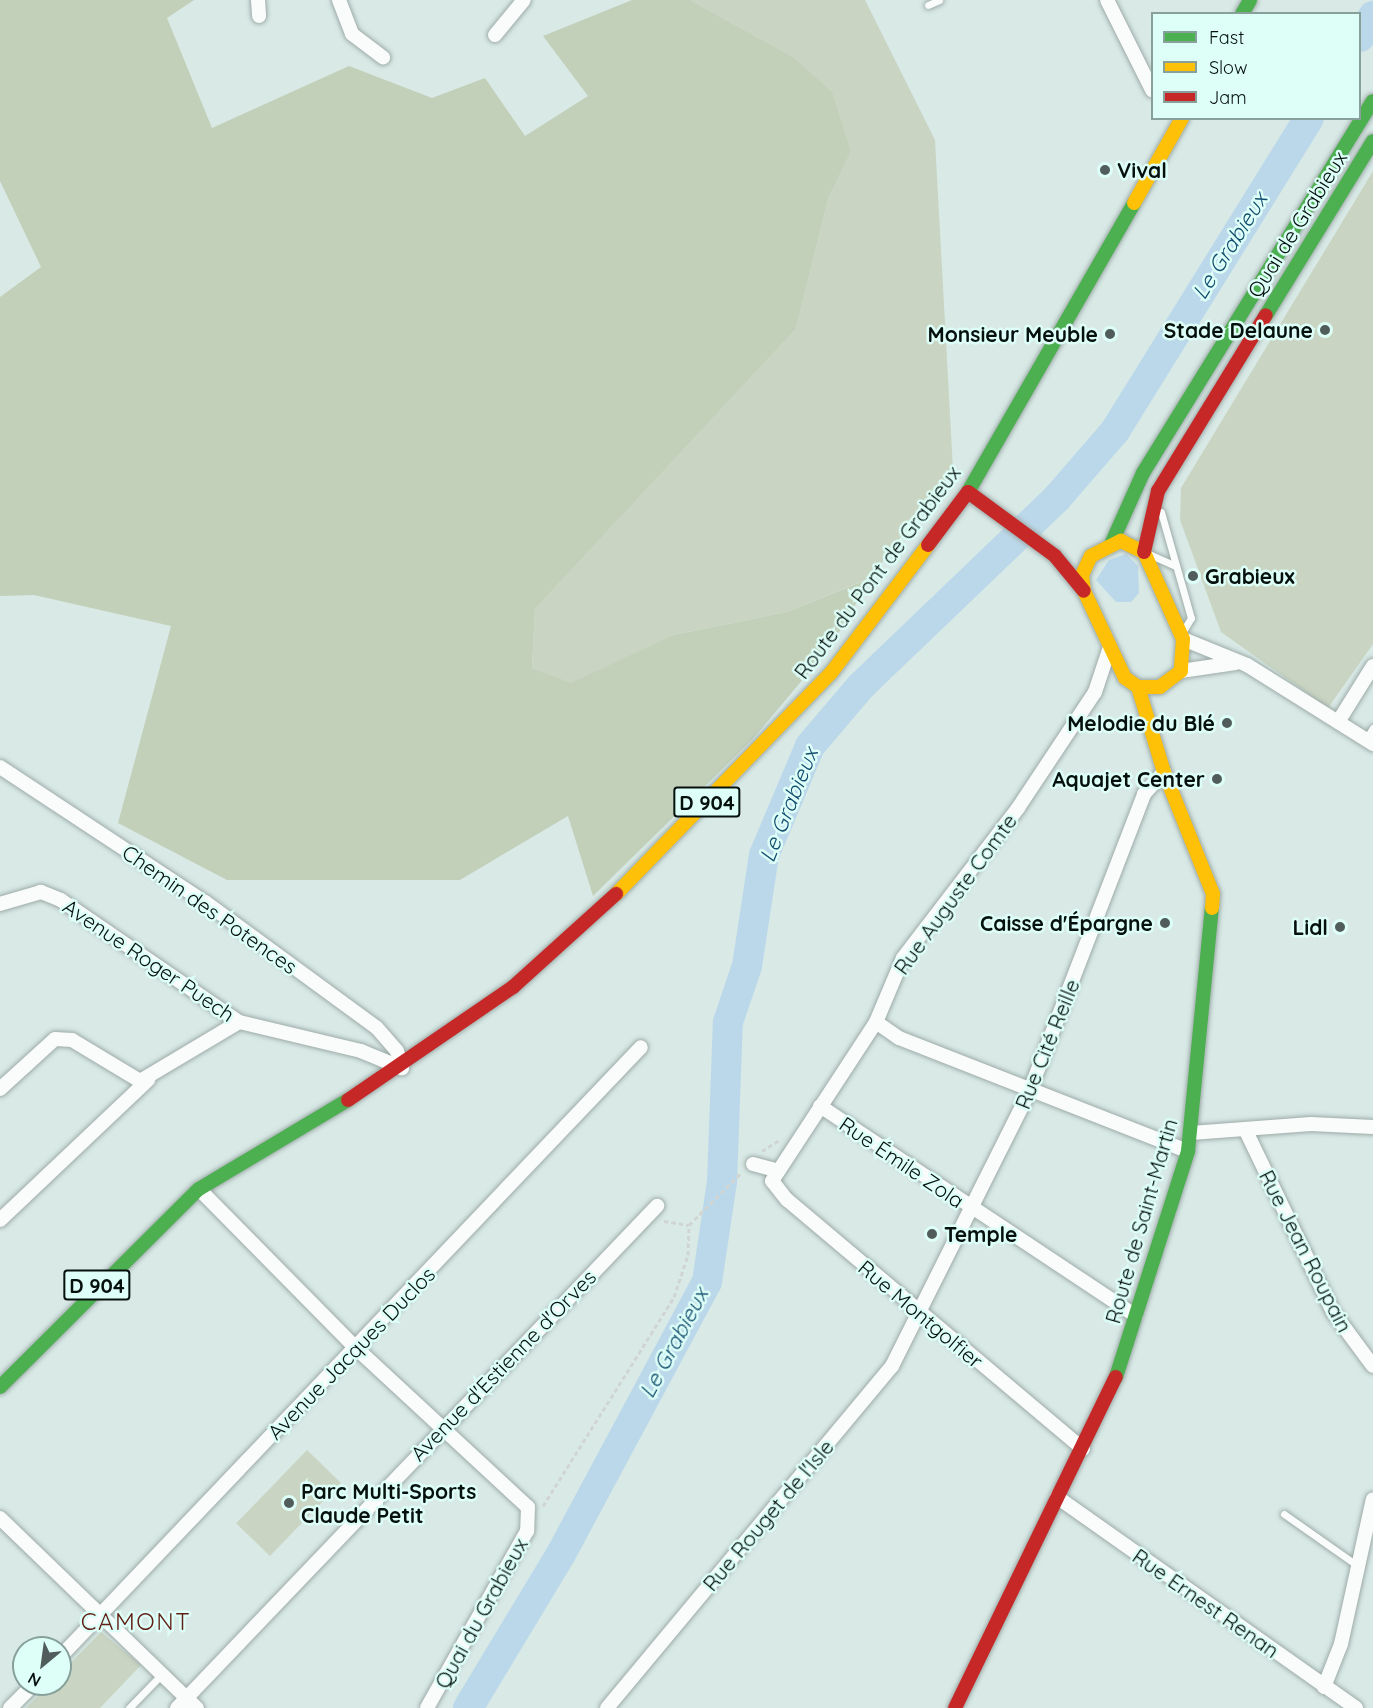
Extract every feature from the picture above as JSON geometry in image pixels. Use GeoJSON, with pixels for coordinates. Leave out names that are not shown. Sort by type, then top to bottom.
{"type":"FeatureCollection","features":[{"type":"Feature","properties":{"kind":"main road","name":"Quai de Grabieux"},"geometry":{"type":"LineString","coordinates":[[1112,542],[1143,473],[1373,101]]}},
{"type":"Feature","properties":{"kind":"main road","name":"Route du Pont de Grabieux"},"geometry":{"type":"LineString","coordinates":[[402,1068],[513,987],[636,875],[831,673],[968,492],[1178,121]]}},
{"type":"Feature","properties":{"kind":"main road","name":"Quai de Grabieux"},"geometry":{"type":"LineString","coordinates":[[1144,552],[1164,480],[1373,141]]}},
{"type":"Feature","properties":{"kind":"main road"},"geometry":{"type":"LineString","coordinates":[[968,492],[991,506],[1055,556],[1084,591],[1125,678],[1138,687],[1160,687]]}},
{"type":"Feature","properties":{"kind":"main road"},"geometry":{"type":"LineString","coordinates":[[1084,591],[1083,574],[1091,556],[1112,542],[1131,543],[1144,552],[1182,636],[1181,671],[1160,687],[1150,720]]}},
{"type":"Feature","properties":{"kind":"main road"},"geometry":{"type":"LineString","coordinates":[[1055,556],[1091,556]]}},
{"type":"Feature","properties":{"kind":"main road","name":"Route de Saint-Martin"},"geometry":{"type":"LineString","coordinates":[[955,1708],[1057,1497],[1111,1392],[1188,1151],[1213,894],[1164,772],[1150,720],[1138,687]]}},
{"type":"Feature","properties":{"kind":"main road","name":"D 904"},"geometry":{"type":"LineString","coordinates":[[0,1387],[199,1189],[402,1068]]}},
{"type":"Feature","properties":{"kind":"street"},"geometry":{"type":"LineString","coordinates":[[258,0],[259,16]]}},
{"type":"Feature","properties":{"kind":"street"},"geometry":{"type":"LineString","coordinates":[[339,0],[352,34],[383,57]]}},
{"type":"Feature","properties":{"kind":"street"},"geometry":{"type":"LineString","coordinates":[[495,35],[524,0]]}},
{"type":"Feature","properties":{"kind":"street"},"geometry":{"type":"LineString","coordinates":[[1107,0],[1151,88]]}},
{"type":"Feature","properties":{"kind":"street"},"geometry":{"type":"LineString","coordinates":[[1182,636],[1240,663],[1338,722],[1370,737]]}},
{"type":"Feature","properties":{"kind":"street","name":"Rue Auguste Comte"},"geometry":{"type":"LineString","coordinates":[[775,1170],[876,1022],[903,958],[1018,808],[1095,692],[1110,647]]}},
{"type":"Feature","properties":{"kind":"street"},"geometry":{"type":"LineString","coordinates":[[1181,671],[1240,663]]}},
{"type":"Feature","properties":{"kind":"street"},"geometry":{"type":"LineString","coordinates":[[1338,722],[1373,666]]}},
{"type":"Feature","properties":{"kind":"street"},"geometry":{"type":"LineString","coordinates":[[1095,692],[1125,678]]}},
{"type":"Feature","properties":{"kind":"street","name":"Chemin des Potences"},"geometry":{"type":"LineString","coordinates":[[0,767],[206,902],[377,1028],[397,1051],[402,1068]]}},
{"type":"Feature","properties":{"kind":"street","name":"Rue Cité Reille"},"geometry":{"type":"LineString","coordinates":[[921,1315],[1030,1090],[1144,794],[1164,772]]}},
{"type":"Feature","properties":{"kind":"street","name":"Avenue Roger Puech"},"geometry":{"type":"LineString","coordinates":[[0,904],[41,892],[61,900],[239,1022],[361,1051],[402,1068]]}},
{"type":"Feature","properties":{"kind":"street"},"geometry":{"type":"LineString","coordinates":[[0,1220],[148,1080],[239,1022]]}},
{"type":"Feature","properties":{"kind":"street"},"geometry":{"type":"LineString","coordinates":[[876,1022],[899,1038],[1188,1151]]}},
{"type":"Feature","properties":{"kind":"street"},"geometry":{"type":"LineString","coordinates":[[0,1089],[60,1038],[135,1080],[148,1080]]}},
{"type":"Feature","properties":{"kind":"street","name":"Avenue Jacques Duclos"},"geometry":{"type":"LineString","coordinates":[[72,1645],[641,1047]]}},
{"type":"Feature","properties":{"kind":"street","name":"Rue Émile Zola"},"geometry":{"type":"LineString","coordinates":[[820,1106],[973,1210],[1136,1316]]}},
{"type":"Feature","properties":{"kind":"street"},"geometry":{"type":"LineString","coordinates":[[1191,1133],[1246,1131],[1301,1124],[1373,1126]]}},
{"type":"Feature","properties":{"kind":"street","name":"Rue Jean Roupain"},"geometry":{"type":"LineString","coordinates":[[1246,1131],[1333,1312],[1373,1366]]}},
{"type":"Feature","properties":{"kind":"street"},"geometry":{"type":"LineString","coordinates":[[752,1163],[775,1170]]}},
{"type":"Feature","properties":{"kind":"street","name":"Rue Montgolfier"},"geometry":{"type":"LineString","coordinates":[[775,1170],[772,1181],[777,1191],[921,1315],[1083,1449]]}},
{"type":"Feature","properties":{"kind":"street"},"geometry":{"type":"LineString","coordinates":[[199,1189],[356,1348],[442,1428]]}},
{"type":"Feature","properties":{"kind":"street","name":"Avenue d'Estienne d'Orves"},"geometry":{"type":"LineString","coordinates":[[181,1703],[657,1206]]}},
{"type":"Feature","properties":{"kind":"street","name":"Rue Rouget de l'Isle"},"geometry":{"type":"LineString","coordinates":[[607,1708],[892,1366],[921,1315]]}},
{"type":"Feature","properties":{"kind":"street","name":"Quai du Grabieux"},"geometry":{"type":"LineString","coordinates":[[427,1708],[527,1531],[531,1517],[528,1506],[442,1428]]}},
{"type":"Feature","properties":{"kind":"street","name":"Rue Ernest Renan"},"geometry":{"type":"LineString","coordinates":[[1057,1497],[1356,1708]]}},
{"type":"Feature","properties":{"kind":"street"},"geometry":{"type":"LineString","coordinates":[[1324,1687],[1341,1644],[1373,1499]]}},
{"type":"Feature","properties":{"kind":"street"},"geometry":{"type":"LineString","coordinates":[[0,1518],[162,1674],[181,1703],[197,1708]]}},
{"type":"Feature","properties":{"kind":"street"},"geometry":{"type":"LineString","coordinates":[[10,1708],[22,1696]]}},
{"type":"Feature","properties":{"kind":"lane"},"geometry":{"type":"LineString","coordinates":[[928,5],[939,0]]}},
{"type":"Feature","properties":{"kind":"lane"},"geometry":{"type":"LineString","coordinates":[[1164,480],[1161,513],[1191,618],[1182,636]]}},
{"type":"Feature","properties":{"kind":"lane"},"geometry":{"type":"LineString","coordinates":[[1144,552],[1176,566]]}},
{"type":"Feature","properties":{"kind":"lane"},"geometry":{"type":"LineString","coordinates":[[1284,1514],[1358,1566]]}},
{"type":"Feature","properties":{"kind":"lane"},"geometry":{"type":"LineString","coordinates":[[129,1708],[162,1674]]}},
{"type":"Feature","properties":{"kind":"path"},"geometry":{"type":"LineString","coordinates":[[527,1531],[674,1297],[688,1255],[689,1225],[776,1140],[799,1136]]}},
{"type":"Feature","properties":{"kind":"path"},"geometry":{"type":"LineString","coordinates":[[645,1218],[689,1225]]}},
{"type":"Feature","properties":{"kind":"green space"},"geometry":{"type":"Polygon","coordinates":[[[0,0],[194,0],[167,18],[212,128],[349,66],[432,98],[485,78],[525,136],[588,96],[543,36],[632,0],[690,0],[793,57],[832,92],[851,152],[828,199],[796,329],[535,609],[532,668],[571,683],[673,635],[787,612],[871,578],[831,646],[752,740],[593,896],[568,816],[460,880],[227,880],[118,823],[171,626],[34,595],[0,596],[0,297],[41,267],[0,181],[0,0]]]}},
{"type":"Feature","properties":{"kind":"green space"},"geometry":{"type":"Polygon","coordinates":[[[690,0],[865,0],[935,140],[953,470],[870,578],[787,612],[673,635],[571,684],[532,668],[535,609],[796,329],[828,199],[851,152],[793,57],[690,0]]]}},
{"type":"Feature","properties":{"kind":"green space","name":"Stade Delaune"},"geometry":{"type":"Polygon","coordinates":[[[1373,171],[1373,644],[1328,708],[1221,632],[1180,520],[1181,488],[1373,171]]]}},
{"type":"Feature","properties":{"kind":"green space","name":"Parc Multi-Sports Claude Petit"},"geometry":{"type":"Polygon","coordinates":[[[307,1450],[341,1483],[270,1556],[236,1523],[307,1450]]]}},
{"type":"Feature","properties":{"kind":"green space"},"geometry":{"type":"Polygon","coordinates":[[[101,1632],[141,1665],[100,1708],[26,1708],[38,1696],[72,1696],[72,1662],[101,1632]]]}},
{"type":"Feature","properties":{"kind":"water"},"geometry":{"type":"Polygon","coordinates":[[[1126,554],[1138,566],[1139,593],[1131,602],[1116,602],[1096,580],[1109,560],[1126,554]]]}},
{"type":"Feature","properties":{"kind":"waterway","name":"Le Grabieux"},"geometry":{"type":"LineString","coordinates":[[1361,35],[1373,16]]}},
{"type":"Feature","properties":{"kind":"waterway","name":"Le Grabieux"},"geometry":{"type":"LineString","coordinates":[[468,1708],[562,1552],[707,1282],[722,1182],[728,1022],[747,966],[764,855],[810,746],[861,686],[1057,498],[1115,431],[1308,120]]}},
{"type":"Feature","properties":{"kind":"traffic: fast"},"geometry":{"type":"LineString","coordinates":[[1243,12],[1250,0]]}},
{"type":"Feature","properties":{"kind":"traffic: fast"},"geometry":{"type":"LineString","coordinates":[[1112,542],[1143,473],[1373,101]]}},
{"type":"Feature","properties":{"kind":"traffic: fast"},"geometry":{"type":"LineString","coordinates":[[1266,315],[1373,141]]}},
{"type":"Feature","properties":{"kind":"traffic: fast"},"geometry":{"type":"LineString","coordinates":[[968,492],[1134,203]]}},
{"type":"Feature","properties":{"kind":"traffic: fast"},"geometry":{"type":"LineString","coordinates":[[1116,1377],[1188,1151],[1212,908]]}},
{"type":"Feature","properties":{"kind":"traffic: fast"},"geometry":{"type":"LineString","coordinates":[[0,1387],[199,1189],[348,1100]]}},
{"type":"Feature","properties":{"kind":"traffic: slow"},"geometry":{"type":"LineString","coordinates":[[1134,203],[1181,120]]}},
{"type":"Feature","properties":{"kind":"traffic: slow"},"geometry":{"type":"LineString","coordinates":[[1121,541],[1144,552],[1183,639],[1181,671],[1160,687],[1138,687],[1125,678],[1084,591],[1082,575],[1091,556],[1121,541]]}},
{"type":"Feature","properties":{"kind":"traffic: slow"},"geometry":{"type":"LineString","coordinates":[[616,894],[831,673],[928,545]]}},
{"type":"Feature","properties":{"kind":"traffic: slow"},"geometry":{"type":"LineString","coordinates":[[1138,687],[1164,772],[1213,894],[1212,908]]}},
{"type":"Feature","properties":{"kind":"traffic: jam"},"geometry":{"type":"LineString","coordinates":[[1144,552],[1158,491],[1266,315]]}},
{"type":"Feature","properties":{"kind":"traffic: jam"},"geometry":{"type":"LineString","coordinates":[[928,545],[968,492],[1055,556],[1084,591]]}},
{"type":"Feature","properties":{"kind":"traffic: jam"},"geometry":{"type":"LineString","coordinates":[[348,1100],[513,987],[616,894]]}},
{"type":"Feature","properties":{"kind":"traffic: jam"},"geometry":{"type":"LineString","coordinates":[[955,1708],[1116,1377]]}},
{"type":"Feature","properties":{"kind":"place","name":"Vival"},"geometry":{"type":"Point","coordinates":[1105,170]}},
{"type":"Feature","properties":{"kind":"place","name":"Stade Delaune"},"geometry":{"type":"Point","coordinates":[1325,330]}},
{"type":"Feature","properties":{"kind":"place","name":"Monsieur Meuble"},"geometry":{"type":"Point","coordinates":[1110,334]}},
{"type":"Feature","properties":{"kind":"place","name":"Grabieux"},"geometry":{"type":"Point","coordinates":[1193,576]}},
{"type":"Feature","properties":{"kind":"place","name":"Melodie du Blé"},"geometry":{"type":"Point","coordinates":[1227,723]}},
{"type":"Feature","properties":{"kind":"place","name":"Aquajet Center"},"geometry":{"type":"Point","coordinates":[1217,779]}},
{"type":"Feature","properties":{"kind":"place","name":"Caisse d'Épargne"},"geometry":{"type":"Point","coordinates":[1165,923]}},
{"type":"Feature","properties":{"kind":"place","name":"Lidl"},"geometry":{"type":"Point","coordinates":[1340,927]}},
{"type":"Feature","properties":{"kind":"place","name":"Temple"},"geometry":{"type":"Point","coordinates":[932,1234]}},
{"type":"Feature","properties":{"kind":"place","name":"Parc Multi-Sports Claude Petit"},"geometry":{"type":"Point","coordinates":[289,1503]}},
{"type":"Feature","properties":{"kind":"district","name":"CAMONT"},"geometry":{"type":"Point","coordinates":[136,1622]}}]}
